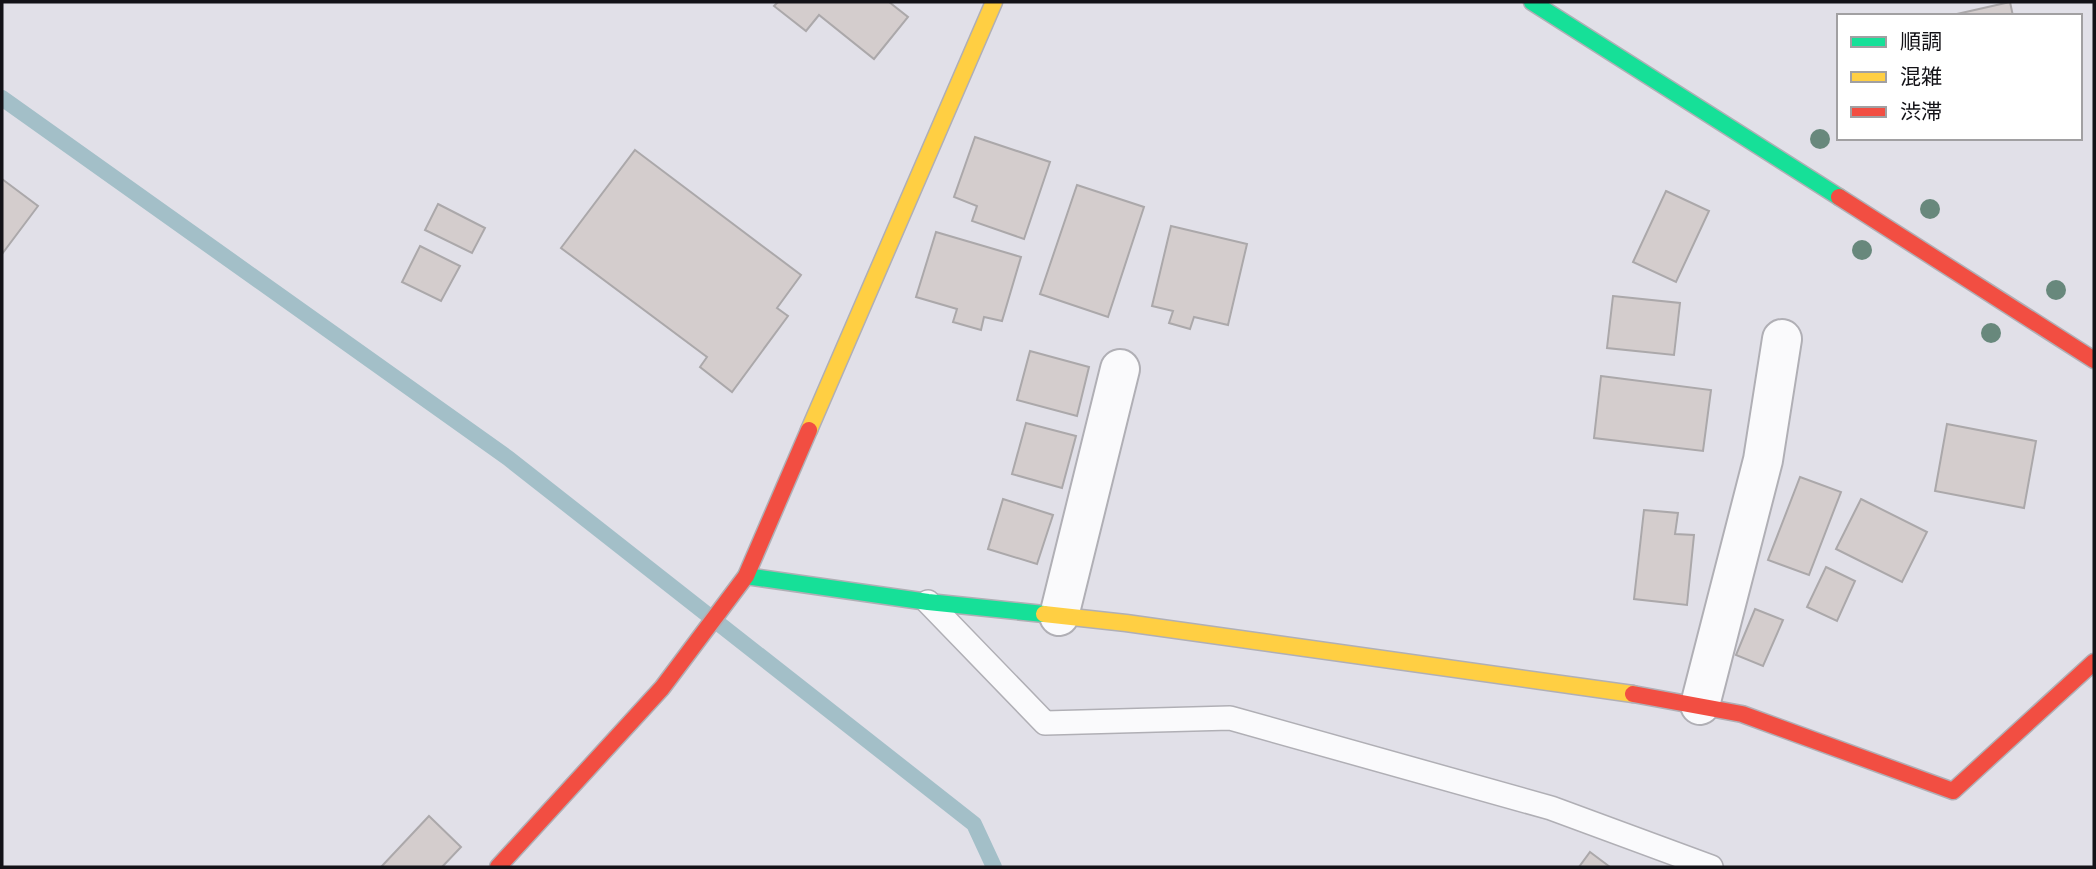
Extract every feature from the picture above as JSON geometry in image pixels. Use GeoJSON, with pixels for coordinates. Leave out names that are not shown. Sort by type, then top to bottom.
{"type":"FeatureCollection","features":[{"type":"Feature","properties":{"kind":"street"},"geometry":{"type":"LineString","coordinates":[[498,867],[662,688],[746,576],[994,2]]}},
{"type":"Feature","properties":{"kind":"street"},"geometry":{"type":"LineString","coordinates":[[1532,2],[2094,360]]}},
{"type":"Feature","properties":{"kind":"street"},"geometry":{"type":"LineString","coordinates":[[1700,705],[1763,460],[1782,339]]}},
{"type":"Feature","properties":{"kind":"street"},"geometry":{"type":"LineString","coordinates":[[1059,616],[1120,369]]}},
{"type":"Feature","properties":{"kind":"street"},"geometry":{"type":"LineString","coordinates":[[746,576],[1664,698],[1742,714],[1953,791],[2094,662]]}},
{"type":"Feature","properties":{"kind":"lane"},"geometry":{"type":"LineString","coordinates":[[928,602],[1045,723],[1230,718],[1551,808],[1711,867]]}},
{"type":"Feature","properties":{"kind":"building"},"geometry":{"type":"Polygon","coordinates":[[[778,2],[889,2],[908,17],[874,59],[819,15],[806,31],[774,6],[778,2]]]}},
{"type":"Feature","properties":{"kind":"building"},"geometry":{"type":"Polygon","coordinates":[[[2010,2],[2013,14],[1957,14],[2010,2]]]}},
{"type":"Feature","properties":{"kind":"building"},"geometry":{"type":"Polygon","coordinates":[[[975,137],[1050,162],[1024,239],[972,221],[977,206],[954,197],[975,137]]]}},
{"type":"Feature","properties":{"kind":"building"},"geometry":{"type":"Polygon","coordinates":[[[635,150],[801,275],[777,308],[788,316],[732,392],[700,367],[707,357],[561,248],[635,150]]]}},
{"type":"Feature","properties":{"kind":"building"},"geometry":{"type":"Polygon","coordinates":[[[2,179],[38,206],[2,254],[2,179]]]}},
{"type":"Feature","properties":{"kind":"building"},"geometry":{"type":"Polygon","coordinates":[[[1077,185],[1144,207],[1108,317],[1040,294],[1077,185]]]}},
{"type":"Feature","properties":{"kind":"building"},"geometry":{"type":"Polygon","coordinates":[[[1666,191],[1709,211],[1676,282],[1633,262],[1666,191]]]}},
{"type":"Feature","properties":{"kind":"building"},"geometry":{"type":"Polygon","coordinates":[[[438,204],[485,228],[472,253],[425,230],[438,204]]]}},
{"type":"Feature","properties":{"kind":"building"},"geometry":{"type":"Polygon","coordinates":[[[1171,226],[1247,244],[1228,325],[1194,317],[1190,329],[1169,323],[1173,311],[1152,306],[1171,226]]]}},
{"type":"Feature","properties":{"kind":"building"},"geometry":{"type":"Polygon","coordinates":[[[936,232],[1021,257],[1002,321],[984,317],[981,330],[953,322],[957,309],[916,297],[936,232]]]}},
{"type":"Feature","properties":{"kind":"building"},"geometry":{"type":"Polygon","coordinates":[[[420,246],[460,266],[441,301],[402,282],[420,246]]]}},
{"type":"Feature","properties":{"kind":"building"},"geometry":{"type":"Polygon","coordinates":[[[1613,296],[1680,303],[1674,355],[1607,348],[1613,296]]]}},
{"type":"Feature","properties":{"kind":"building"},"geometry":{"type":"Polygon","coordinates":[[[1030,351],[1089,367],[1077,416],[1017,400],[1030,351]]]}},
{"type":"Feature","properties":{"kind":"building"},"geometry":{"type":"Polygon","coordinates":[[[1601,376],[1711,390],[1703,451],[1594,438],[1601,376]]]}},
{"type":"Feature","properties":{"kind":"building"},"geometry":{"type":"Polygon","coordinates":[[[1026,423],[1076,436],[1062,488],[1012,474],[1026,423]]]}},
{"type":"Feature","properties":{"kind":"building"},"geometry":{"type":"Polygon","coordinates":[[[1947,424],[2036,441],[2024,508],[1935,491],[1947,424]]]}},
{"type":"Feature","properties":{"kind":"building"},"geometry":{"type":"Polygon","coordinates":[[[1800,477],[1841,492],[1809,575],[1768,560],[1800,477]]]}},
{"type":"Feature","properties":{"kind":"building"},"geometry":{"type":"Polygon","coordinates":[[[1003,499],[1053,515],[1037,564],[988,549],[1003,499]]]}},
{"type":"Feature","properties":{"kind":"building"},"geometry":{"type":"Polygon","coordinates":[[[1861,499],[1927,532],[1902,582],[1836,549],[1861,499]]]}},
{"type":"Feature","properties":{"kind":"building"},"geometry":{"type":"Polygon","coordinates":[[[1644,510],[1678,513],[1675,534],[1694,535],[1687,605],[1634,599],[1644,510]]]}},
{"type":"Feature","properties":{"kind":"building"},"geometry":{"type":"Polygon","coordinates":[[[1826,567],[1855,581],[1837,621],[1807,607],[1826,567]]]}},
{"type":"Feature","properties":{"kind":"building"},"geometry":{"type":"Polygon","coordinates":[[[1755,609],[1783,620],[1763,666],[1736,655],[1755,609]]]}},
{"type":"Feature","properties":{"kind":"building"},"geometry":{"type":"Polygon","coordinates":[[[429,816],[461,847],[442,867],[381,867],[429,816]]]}},
{"type":"Feature","properties":{"kind":"building"},"geometry":{"type":"Polygon","coordinates":[[[1590,852],[1610,867],[1579,867],[1590,852]]]}},
{"type":"Feature","properties":{"kind":"waterway"},"geometry":{"type":"LineString","coordinates":[[2,98],[508,458],[974,824],[994,867]]}},
{"type":"Feature","properties":{"kind":"traffic: fast"},"geometry":{"type":"LineString","coordinates":[[1532,2],[1839,197]]}},
{"type":"Feature","properties":{"kind":"traffic: fast"},"geometry":{"type":"LineString","coordinates":[[746,576],[928,602],[1044,614]]}},
{"type":"Feature","properties":{"kind":"traffic: slow"},"geometry":{"type":"LineString","coordinates":[[809,430],[994,2]]}},
{"type":"Feature","properties":{"kind":"traffic: slow"},"geometry":{"type":"LineString","coordinates":[[1044,614],[1126,623],[1633,694]]}},
{"type":"Feature","properties":{"kind":"traffic: jam"},"geometry":{"type":"LineString","coordinates":[[1839,197],[2094,360]]}},
{"type":"Feature","properties":{"kind":"traffic: jam"},"geometry":{"type":"LineString","coordinates":[[498,867],[662,688],[746,576],[809,430]]}},
{"type":"Feature","properties":{"kind":"traffic: jam"},"geometry":{"type":"LineString","coordinates":[[1633,694],[1742,714],[1953,791],[2094,662]]}}]}
